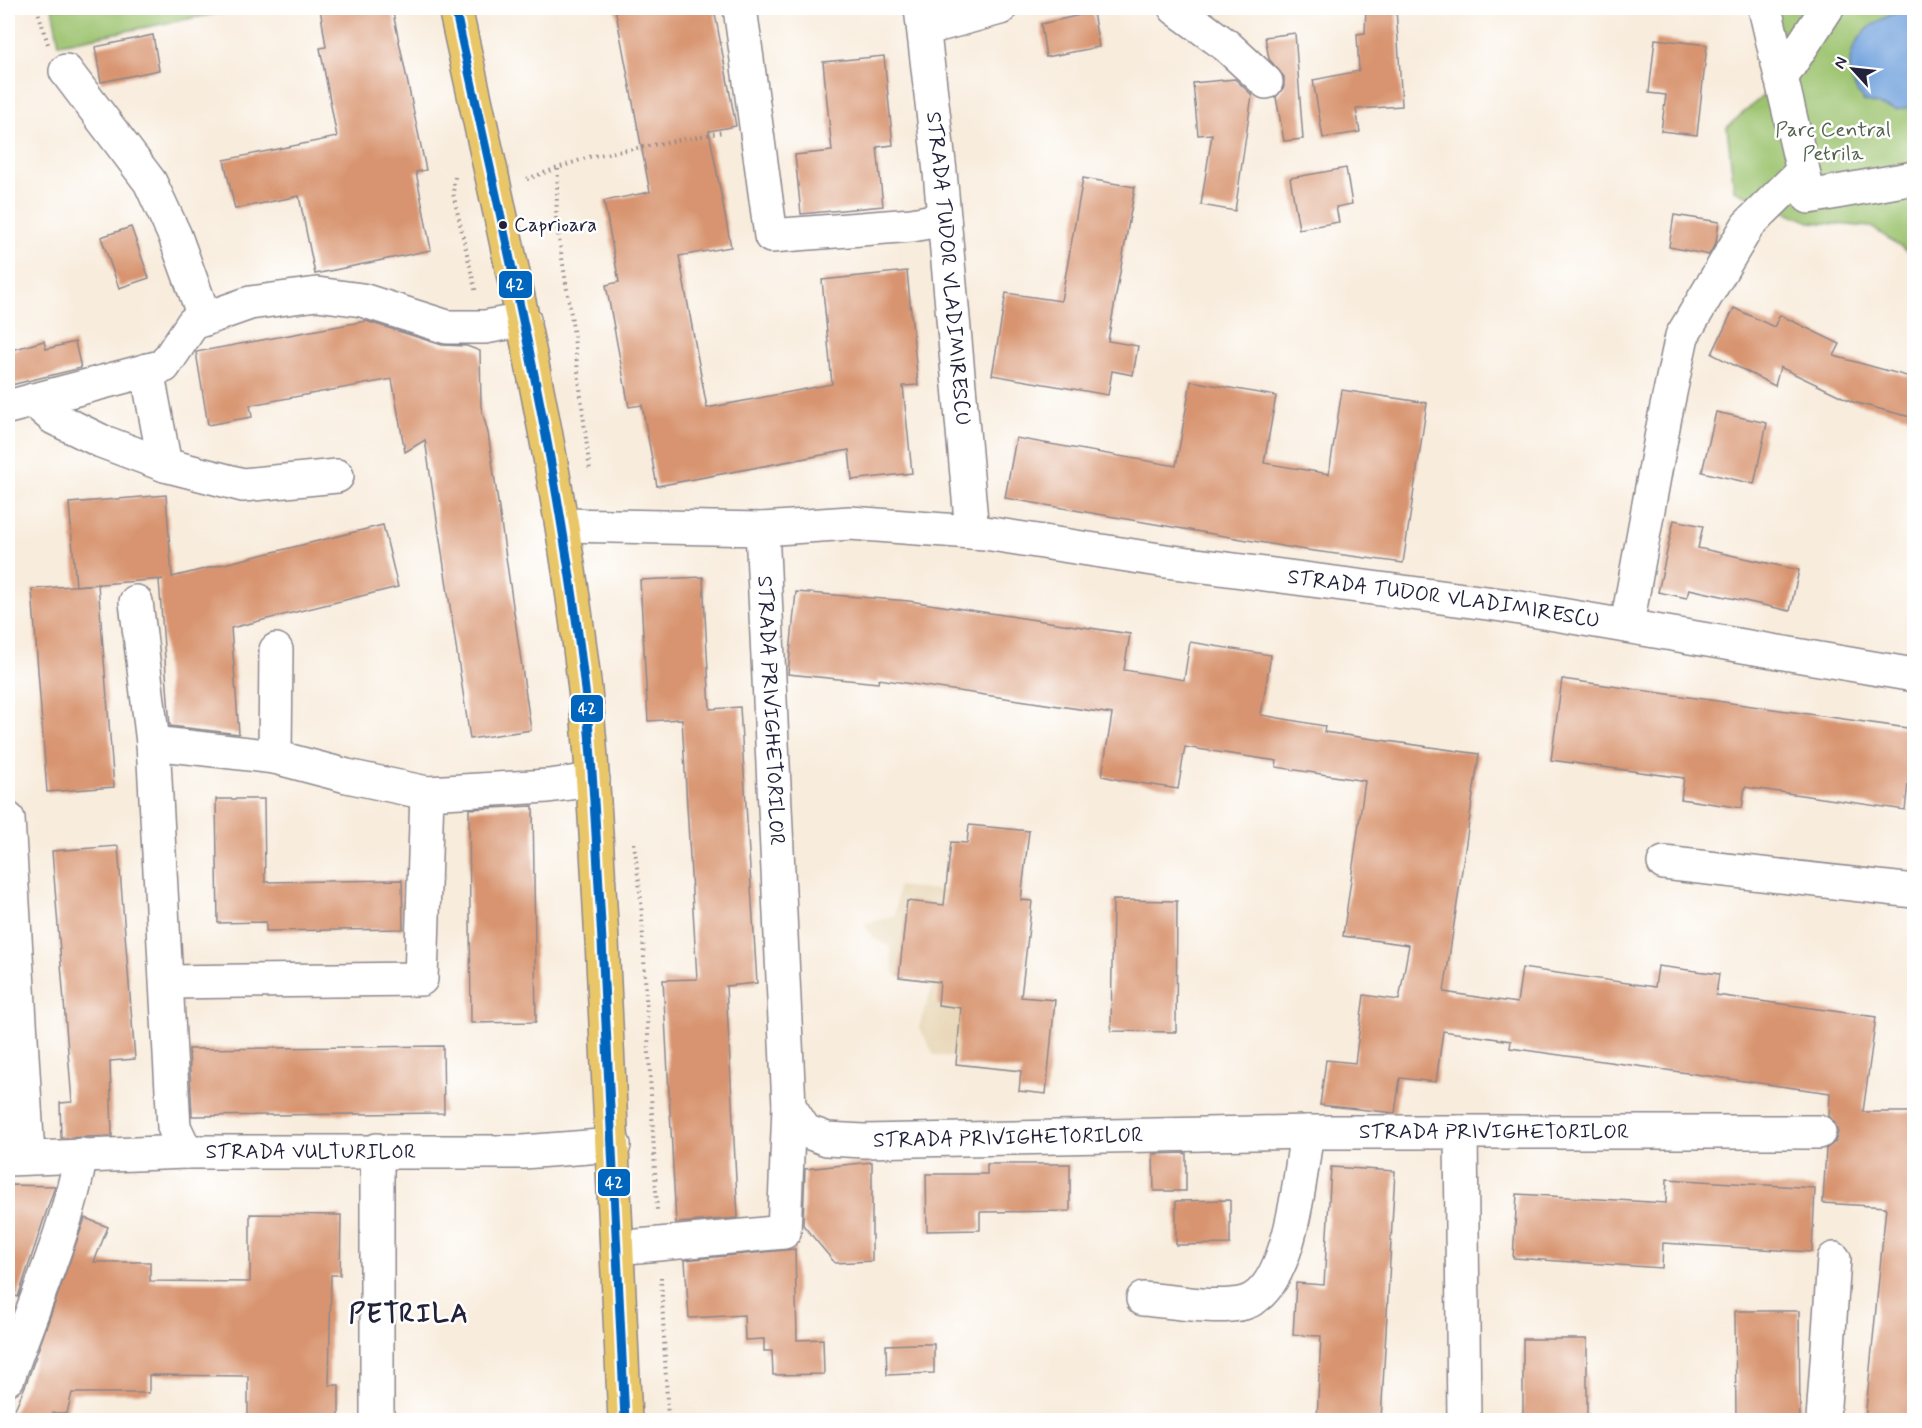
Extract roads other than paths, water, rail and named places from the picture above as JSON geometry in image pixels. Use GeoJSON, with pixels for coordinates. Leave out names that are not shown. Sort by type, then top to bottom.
{"type":"FeatureCollection","features":[{"type":"Feature","properties":{"kind":"main road"},"geometry":{"type":"LineString","coordinates":[[455,8],[524,320],[563,525],[584,689],[593,780],[614,1145],[625,1420]]}},
{"type":"Feature","properties":{"kind":"street"},"geometry":{"type":"LineString","coordinates":[[740,8],[771,236],[944,219]]}},
{"type":"Feature","properties":{"kind":"street"},"geometry":{"type":"LineString","coordinates":[[922,18],[1000,8]]}},
{"type":"Feature","properties":{"kind":"street"},"geometry":{"type":"LineString","coordinates":[[1175,8],[1227,46],[1266,82]]}},
{"type":"Feature","properties":{"kind":"street"},"geometry":{"type":"LineString","coordinates":[[1765,8],[1809,197],[1914,178]]}},
{"type":"Feature","properties":{"kind":"street"},"geometry":{"type":"LineString","coordinates":[[1781,78],[1827,8]]}},
{"type":"Feature","properties":{"kind":"street","name":"STRADA TUDOR VLADIMIRESCU"},"geometry":{"type":"LineString","coordinates":[[922,18],[944,219],[972,532]]}},
{"type":"Feature","properties":{"kind":"street"},"geometry":{"type":"LineString","coordinates":[[66,71],[150,182],[174,236],[205,319]]}},
{"type":"Feature","properties":{"kind":"street"},"geometry":{"type":"LineString","coordinates":[[1627,625],[1682,336],[1748,225],[1803,171]]}},
{"type":"Feature","properties":{"kind":"street"},"geometry":{"type":"LineString","coordinates":[[20,403],[164,366],[193,323],[250,303],[317,294],[362,300],[447,327],[485,327],[524,320]]}},
{"type":"Feature","properties":{"kind":"street"},"geometry":{"type":"LineString","coordinates":[[147,370],[165,465]]}},
{"type":"Feature","properties":{"kind":"street"},"geometry":{"type":"LineString","coordinates":[[20,403],[101,441],[165,465],[243,485],[337,476]]}},
{"type":"Feature","properties":{"kind":"street","name":"STRADA TUDOR VLADIMIRESCU"},"geometry":{"type":"LineString","coordinates":[[563,525],[762,529],[850,523],[972,532],[1502,605],[1914,675]]}},
{"type":"Feature","properties":{"kind":"street","name":"STRADA PRIVIGHETORILOR"},"geometry":{"type":"LineString","coordinates":[[762,529],[789,1106],[805,1131],[827,1139],[864,1141],[1307,1132],[1819,1132]]}},
{"type":"Feature","properties":{"kind":"street"},"geometry":{"type":"LineString","coordinates":[[136,602],[153,743],[168,982],[174,1127],[186,1152]]}},
{"type":"Feature","properties":{"kind":"street"},"geometry":{"type":"LineString","coordinates":[[275,757],[276,650]]}},
{"type":"Feature","properties":{"kind":"street"},"geometry":{"type":"LineString","coordinates":[[153,743],[275,757],[347,776],[427,793],[548,786],[593,780]]}},
{"type":"Feature","properties":{"kind":"street"},"geometry":{"type":"LineString","coordinates":[[168,982],[422,979],[427,793]]}},
{"type":"Feature","properties":{"kind":"street"},"geometry":{"type":"LineString","coordinates":[[8,819],[18,1157]]}},
{"type":"Feature","properties":{"kind":"street"},"geometry":{"type":"LineString","coordinates":[[1664,863],[1914,891]]}},
{"type":"Feature","properties":{"kind":"street"},"geometry":{"type":"LineString","coordinates":[[617,1248],[784,1232],[789,1106]]}},
{"type":"Feature","properties":{"kind":"street"},"geometry":{"type":"LineString","coordinates":[[1143,1299],[1233,1305],[1248,1302],[1264,1289],[1286,1247],[1307,1132]]}},
{"type":"Feature","properties":{"kind":"street"},"geometry":{"type":"LineString","coordinates":[[1461,1132],[1464,1420]]}},
{"type":"Feature","properties":{"kind":"street","name":"STRADA VULTURILOR"},"geometry":{"type":"LineString","coordinates":[[18,1157],[377,1150],[523,1152],[614,1145]]}},
{"type":"Feature","properties":{"kind":"street"},"geometry":{"type":"LineString","coordinates":[[377,1150],[377,1420]]}},
{"type":"Feature","properties":{"kind":"street"},"geometry":{"type":"LineString","coordinates":[[8,1378],[63,1224],[81,1155]]}},
{"type":"Feature","properties":{"kind":"street"},"geometry":{"type":"LineString","coordinates":[[1823,1420],[1834,1259]]}},
{"type":"Feature","properties":{"kind":"water"},"geometry":{"type":"Polygon","coordinates":[[[1914,8],[1914,106],[1897,110],[1863,101],[1853,84],[1850,68],[1852,53],[1858,40],[1881,20],[1914,8]]]}},
{"type":"Feature","properties":{"kind":"place","name":"Caprioara"},"geometry":{"type":"Point","coordinates":[503,225]}},
{"type":"Feature","properties":{"kind":"district","name":"PETRILA"},"geometry":{"type":"Point","coordinates":[409,1314]}},
{"type":"Feature","properties":{"kind":"park label","name":"Parc Central Petrila"},"geometry":{"type":"Point","coordinates":[1833,142]}}]}
